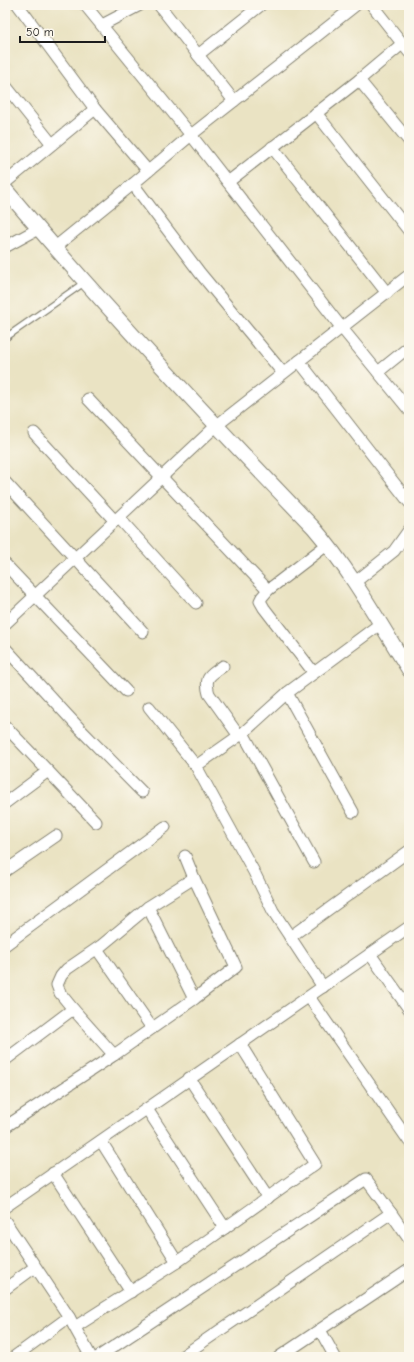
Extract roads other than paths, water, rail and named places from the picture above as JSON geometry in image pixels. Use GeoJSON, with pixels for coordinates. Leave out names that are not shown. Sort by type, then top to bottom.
{"type":"FeatureCollection","features":[{"type":"Feature","properties":{"kind":"street"},"geometry":{"type":"LineString","coordinates":[[18,5],[96,109],[148,171]]}},
{"type":"Feature","properties":{"kind":"street"},"geometry":{"type":"LineString","coordinates":[[86,5],[191,135],[341,327],[409,410]]}},
{"type":"Feature","properties":{"kind":"street"},"geometry":{"type":"LineString","coordinates":[[102,25],[140,5]]}},
{"type":"Feature","properties":{"kind":"street"},"geometry":{"type":"LineString","coordinates":[[159,5],[234,101]]}},
{"type":"Feature","properties":{"kind":"street"},"geometry":{"type":"LineString","coordinates":[[198,55],[261,5]]}},
{"type":"Feature","properties":{"kind":"street"},"geometry":{"type":"LineString","coordinates":[[54,248],[191,135],[356,5]]}},
{"type":"Feature","properties":{"kind":"street"},"geometry":{"type":"LineString","coordinates":[[228,182],[359,80],[406,48],[372,5]]}},
{"type":"Feature","properties":{"kind":"street"},"geometry":{"type":"LineString","coordinates":[[359,80],[409,141]]}},
{"type":"Feature","properties":{"kind":"street"},"geometry":{"type":"LineString","coordinates":[[5,85],[52,144]]}},
{"type":"Feature","properties":{"kind":"street"},"geometry":{"type":"LineString","coordinates":[[5,183],[96,109]]}},
{"type":"Feature","properties":{"kind":"street"},"geometry":{"type":"LineString","coordinates":[[316,113],[409,231]]}},
{"type":"Feature","properties":{"kind":"street"},"geometry":{"type":"LineString","coordinates":[[272,147],[387,293]]}},
{"type":"Feature","properties":{"kind":"street"},"geometry":{"type":"LineString","coordinates":[[133,184],[200,273],[283,374]]}},
{"type":"Feature","properties":{"kind":"street"},"geometry":{"type":"LineString","coordinates":[[5,189],[54,248],[216,426],[328,544],[409,670]]}},
{"type":"Feature","properties":{"kind":"street"},"geometry":{"type":"LineString","coordinates":[[5,247],[38,229]]}},
{"type":"Feature","properties":{"kind":"street"},"geometry":{"type":"LineString","coordinates":[[5,624],[216,426],[409,275]]}},
{"type":"Feature","properties":{"kind":"street"},"geometry":{"type":"LineString","coordinates":[[378,372],[409,347]]}},
{"type":"Feature","properties":{"kind":"street"},"geometry":{"type":"LineString","coordinates":[[299,361],[405,490],[409,502]]}},
{"type":"Feature","properties":{"kind":"street"},"geometry":{"type":"LineString","coordinates":[[88,399],[268,590]]}},
{"type":"Feature","properties":{"kind":"street"},"geometry":{"type":"LineString","coordinates":[[34,433],[196,602]]}},
{"type":"Feature","properties":{"kind":"street"},"geometry":{"type":"LineString","coordinates":[[5,482],[143,632]]}},
{"type":"Feature","properties":{"kind":"street"},"geometry":{"type":"LineString","coordinates":[[354,584],[394,551],[409,530]]}},
{"type":"Feature","properties":{"kind":"street"},"geometry":{"type":"LineString","coordinates":[[314,673],[260,601],[268,590],[328,544]]}},
{"type":"Feature","properties":{"kind":"street"},"geometry":{"type":"LineString","coordinates":[[5,564],[126,691]]}},
{"type":"Feature","properties":{"kind":"street"},"geometry":{"type":"LineString","coordinates":[[196,766],[241,734],[287,693],[380,624]]}},
{"type":"Feature","properties":{"kind":"street"},"geometry":{"type":"LineString","coordinates":[[5,648],[80,730],[142,792]]}},
{"type":"Feature","properties":{"kind":"street"},"geometry":{"type":"LineString","coordinates":[[223,666],[208,677],[206,681],[209,694],[241,734],[314,862]]}},
{"type":"Feature","properties":{"kind":"street"},"geometry":{"type":"LineString","coordinates":[[287,693],[353,812]]}},
{"type":"Feature","properties":{"kind":"street"},"geometry":{"type":"LineString","coordinates":[[149,707],[196,766],[254,872],[273,911],[323,987]]}},
{"type":"Feature","properties":{"kind":"street"},"geometry":{"type":"LineString","coordinates":[[6,728],[96,822]]}},
{"type":"Feature","properties":{"kind":"street"},"geometry":{"type":"LineString","coordinates":[[5,803],[48,772]]}},
{"type":"Feature","properties":{"kind":"street"},"geometry":{"type":"LineString","coordinates":[[5,945],[165,827]]}},
{"type":"Feature","properties":{"kind":"street"},"geometry":{"type":"LineString","coordinates":[[5,871],[56,836]]}},
{"type":"Feature","properties":{"kind":"street"},"geometry":{"type":"LineString","coordinates":[[290,937],[409,851]]}},
{"type":"Feature","properties":{"kind":"street"},"geometry":{"type":"LineString","coordinates":[[5,1127],[114,1056],[236,967],[185,856]]}},
{"type":"Feature","properties":{"kind":"street"},"geometry":{"type":"LineString","coordinates":[[114,1056],[60,993],[57,985],[61,976],[67,969],[97,949],[148,907],[194,878]]}},
{"type":"Feature","properties":{"kind":"street"},"geometry":{"type":"LineString","coordinates":[[148,907],[194,999]]}},
{"type":"Feature","properties":{"kind":"street"},"geometry":{"type":"LineString","coordinates":[[5,1207],[147,1109],[189,1078],[409,927]]}},
{"type":"Feature","properties":{"kind":"street"},"geometry":{"type":"LineString","coordinates":[[97,949],[152,1028]]}},
{"type":"Feature","properties":{"kind":"street"},"geometry":{"type":"LineString","coordinates":[[370,954],[409,1009]]}},
{"type":"Feature","properties":{"kind":"street"},"geometry":{"type":"LineString","coordinates":[[309,997],[409,1141]]}},
{"type":"Feature","properties":{"kind":"street"},"geometry":{"type":"LineString","coordinates":[[5,1060],[73,1009]]}},
{"type":"Feature","properties":{"kind":"street"},"geometry":{"type":"LineString","coordinates":[[74,1327],[177,1262],[315,1164],[240,1044]]}},
{"type":"Feature","properties":{"kind":"street"},"geometry":{"type":"LineString","coordinates":[[189,1078],[268,1198]]}},
{"type":"Feature","properties":{"kind":"street"},"geometry":{"type":"LineString","coordinates":[[147,1109],[225,1228]]}},
{"type":"Feature","properties":{"kind":"street"},"geometry":{"type":"LineString","coordinates":[[101,1140],[177,1262]]}},
{"type":"Feature","properties":{"kind":"street"},"geometry":{"type":"LineString","coordinates":[[53,1174],[131,1292]]}},
{"type":"Feature","properties":{"kind":"street"},"geometry":{"type":"LineString","coordinates":[[98,1357],[366,1179],[409,1239]]}},
{"type":"Feature","properties":{"kind":"street"},"geometry":{"type":"LineString","coordinates":[[181,1357],[391,1213]]}},
{"type":"Feature","properties":{"kind":"street"},"geometry":{"type":"LineString","coordinates":[[5,1221],[69,1317],[91,1357]]}},
{"type":"Feature","properties":{"kind":"street"},"geometry":{"type":"LineString","coordinates":[[5,1289],[36,1267]]}},
{"type":"Feature","properties":{"kind":"street"},"geometry":{"type":"LineString","coordinates":[[279,1357],[409,1270]]}},
{"type":"Feature","properties":{"kind":"street"},"geometry":{"type":"LineString","coordinates":[[14,1357],[69,1317]]}},
{"type":"Feature","properties":{"kind":"street"},"geometry":{"type":"LineString","coordinates":[[320,1330],[335,1357]]}},
{"type":"Feature","properties":{"kind":"lane"},"geometry":{"type":"LineString","coordinates":[[5,338],[85,282]]}}]}
